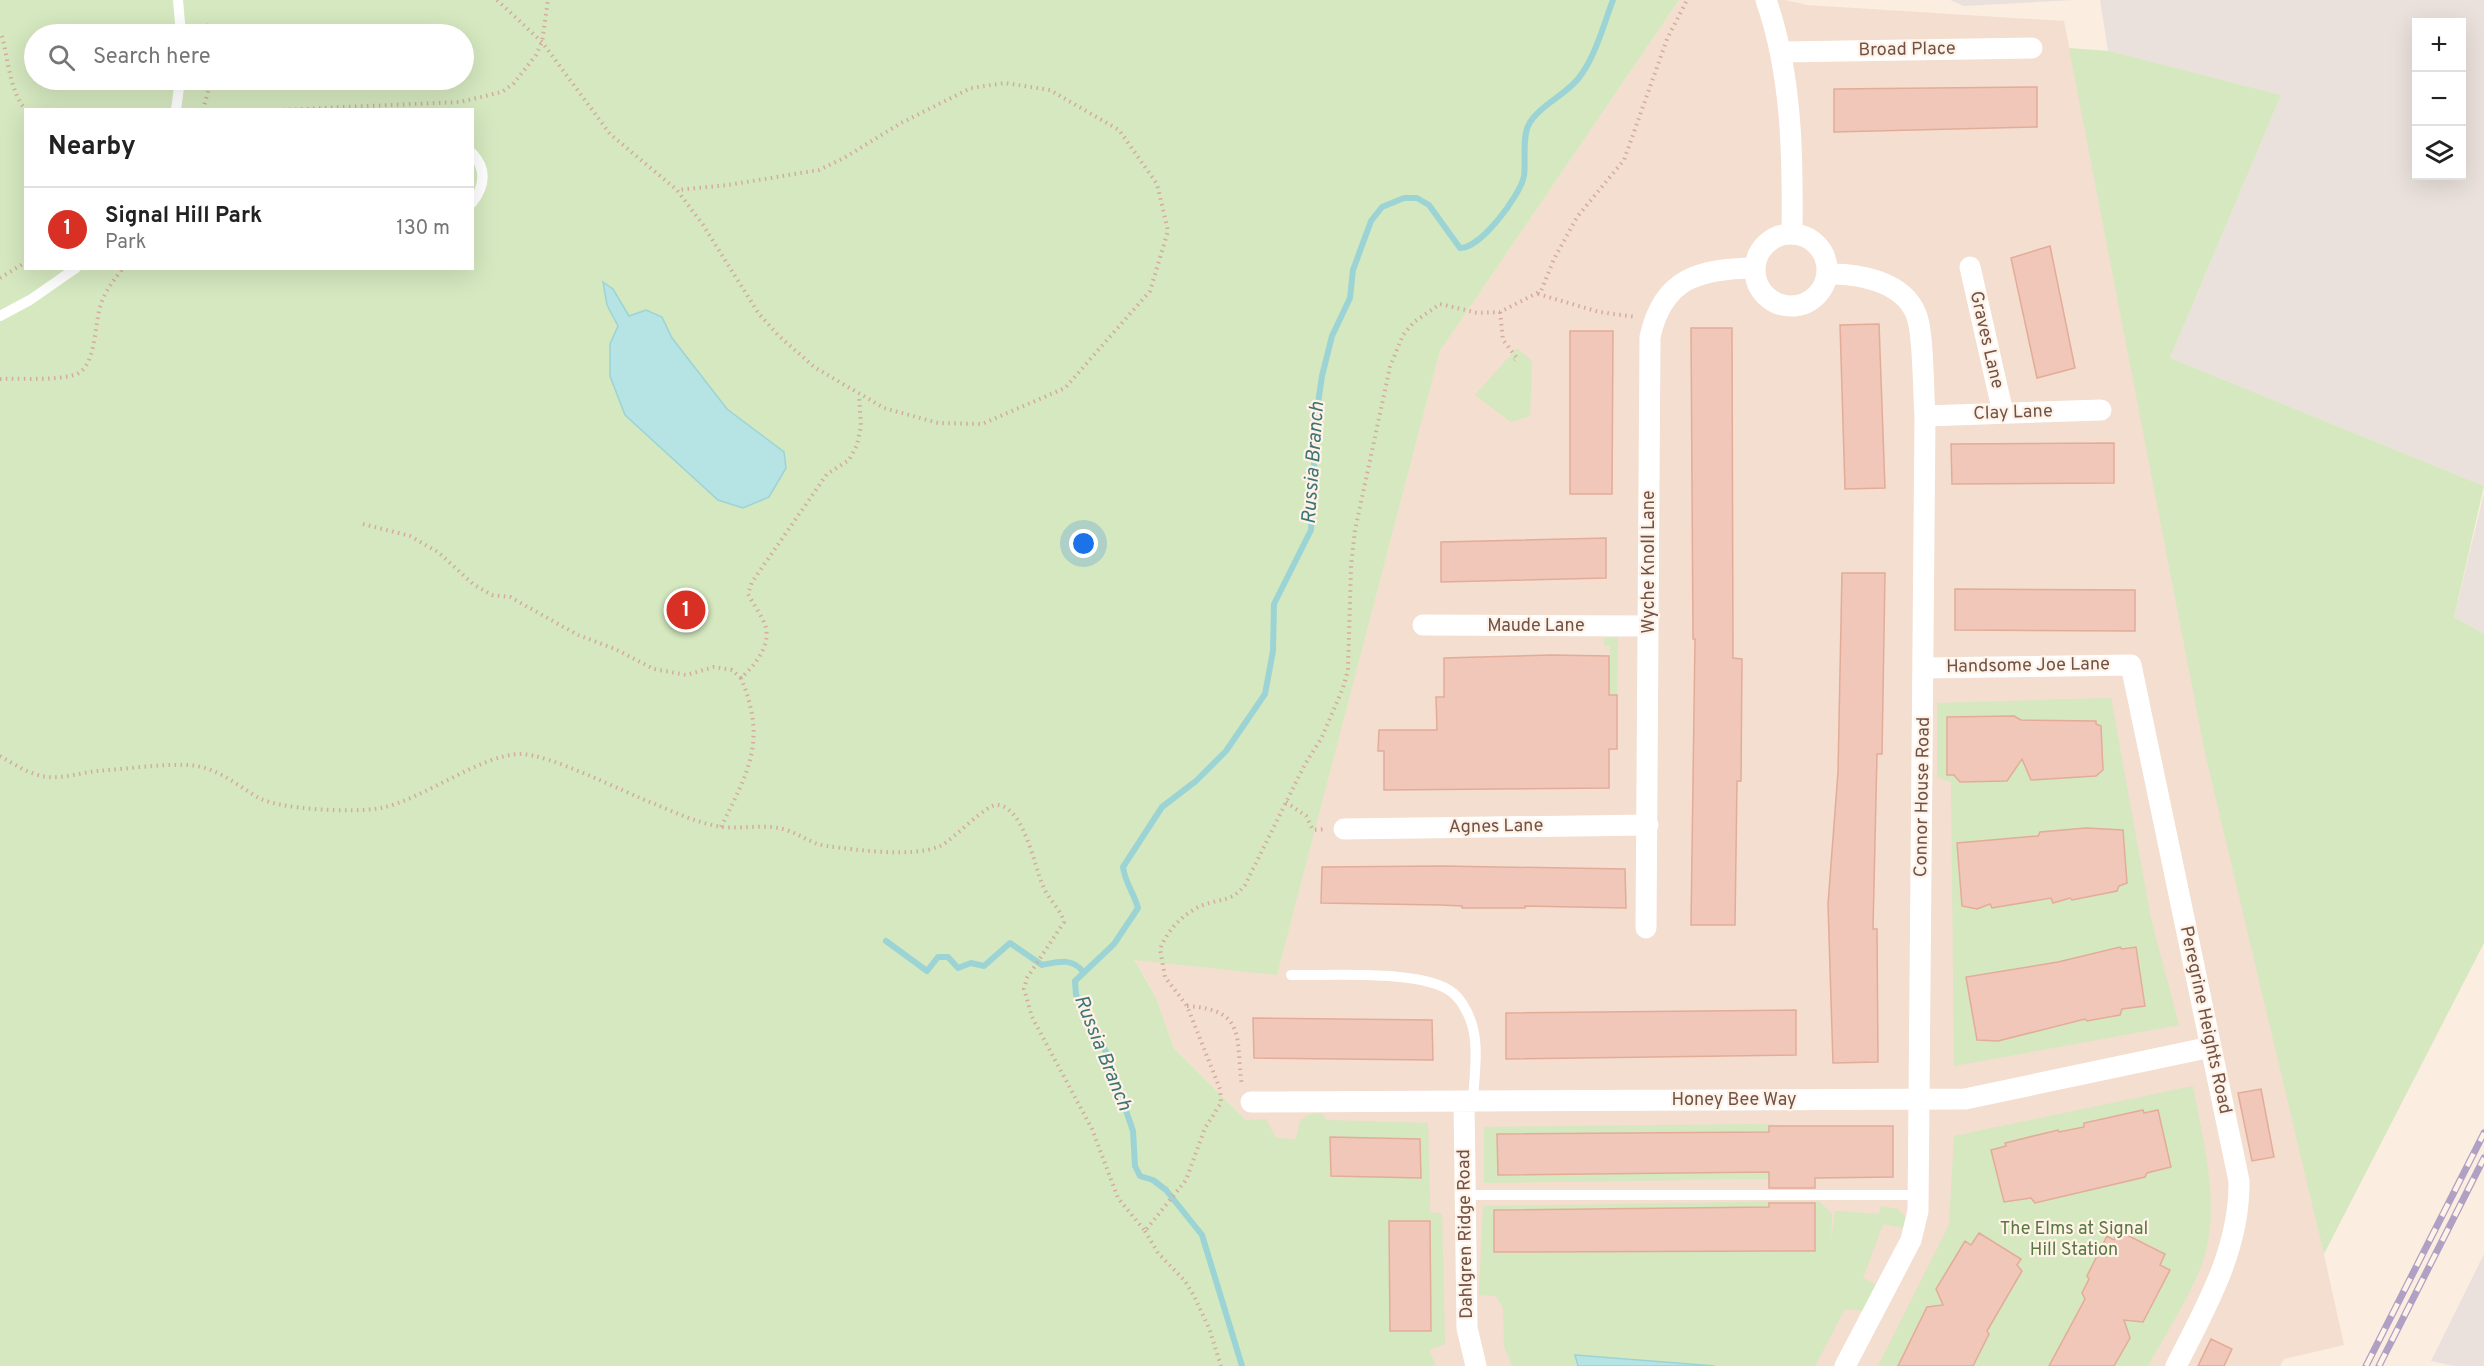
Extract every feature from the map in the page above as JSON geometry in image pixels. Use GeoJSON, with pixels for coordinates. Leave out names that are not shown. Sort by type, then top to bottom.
{"type":"FeatureCollection","features":[{"type":"Feature","properties":{"kind":"street"},"geometry":{"type":"LineString","coordinates":[[1766,0],[1782,52],[1793,200],[1792,234]]}},
{"type":"Feature","properties":{"kind":"street","name":"Broad Place"},"geometry":{"type":"LineString","coordinates":[[1782,52],[2032,48]]}},
{"type":"Feature","properties":{"kind":"street"},"geometry":{"type":"LineString","coordinates":[[1792,234],[1804,236],[1822,251],[1827,274],[1824,286],[1817,296],[1806,303],[1782,305],[1771,300],[1762,291],[1755,268],[1758,257],[1771,240],[1792,234]]}},
{"type":"Feature","properties":{"kind":"street","name":"Graves Lane"},"geometry":{"type":"LineString","coordinates":[[1970,267],[2003,413]]}},
{"type":"Feature","properties":{"kind":"street","name":"Wyche Knoll Lane"},"geometry":{"type":"LineString","coordinates":[[1647,928],[1650,338],[1654,319],[1667,297],[1692,276],[1709,271],[1755,268]]}},
{"type":"Feature","properties":{"kind":"street","name":"Connor House Road"},"geometry":{"type":"LineString","coordinates":[[1827,274],[1852,273],[1883,283],[1902,296],[1916,313],[1925,416],[1917,1226],[1845,1366]]}},
{"type":"Feature","properties":{"kind":"street","name":"Clay Lane"},"geometry":{"type":"LineString","coordinates":[[1925,416],[2101,410]]}},
{"type":"Feature","properties":{"kind":"street","name":"Maude Lane"},"geometry":{"type":"LineString","coordinates":[[1423,625],[1648,626]]}},
{"type":"Feature","properties":{"kind":"street","name":"Handsome Joe Lane"},"geometry":{"type":"LineString","coordinates":[[1924,668],[2131,665]]}},
{"type":"Feature","properties":{"kind":"street","name":"Peregrine Heights Road"},"geometry":{"type":"LineString","coordinates":[[2131,665],[2239,1181],[2237,1223],[2216,1286],[2176,1366]]}},
{"type":"Feature","properties":{"kind":"street","name":"Agnes Lane"},"geometry":{"type":"LineString","coordinates":[[1344,829],[1648,825]]}},
{"type":"Feature","properties":{"kind":"street","name":"Honey Bee Way"},"geometry":{"type":"LineString","coordinates":[[1247,1094],[1468,1101],[1965,1099],[2211,1047]]}},
{"type":"Feature","properties":{"kind":"street","name":"Dahlgren Ridge Road"},"geometry":{"type":"LineString","coordinates":[[1468,1101],[1465,1195],[1467,1328],[1476,1366]]}},
{"type":"Feature","properties":{"kind":"lane"},"geometry":{"type":"LineString","coordinates":[[178,0],[180,24]]}},
{"type":"Feature","properties":{"kind":"lane"},"geometry":{"type":"LineString","coordinates":[[176,108],[179,90]]}},
{"type":"Feature","properties":{"kind":"lane"},"geometry":{"type":"LineString","coordinates":[[474,155],[481,164],[484,178],[474,199]]}},
{"type":"Feature","properties":{"kind":"lane"},"geometry":{"type":"LineString","coordinates":[[0,316],[30,300],[73,270]]}},
{"type":"Feature","properties":{"kind":"lane"},"geometry":{"type":"LineString","coordinates":[[1291,975],[1406,978],[1427,981],[1454,993],[1469,1016],[1475,1033],[1468,1101]]}},
{"type":"Feature","properties":{"kind":"lane"},"geometry":{"type":"LineString","coordinates":[[1465,1195],[1919,1195]]}},
{"type":"Feature","properties":{"kind":"path"},"geometry":{"type":"LineString","coordinates":[[497,0],[542,42],[610,134],[677,190],[703,225],[759,314],[778,335],[814,367],[884,408],[938,423],[982,424],[1065,388],[1150,291],[1168,231],[1157,184],[1119,130],[1050,90],[1005,83],[971,88],[819,170],[728,185],[677,190]]}},
{"type":"Feature","properties":{"kind":"path"},"geometry":{"type":"LineString","coordinates":[[323,108],[460,102],[485,98],[502,92],[513,83],[536,56],[542,42],[548,0]]}},
{"type":"Feature","properties":{"kind":"path"},"geometry":{"type":"LineString","coordinates":[[1144,1231],[1181,1188],[1205,1128],[1221,1103],[1220,1089],[1187,1006],[1165,977],[1160,949],[1164,939],[1180,919],[1201,906],[1236,896],[1245,885],[1305,764],[1321,739],[1348,670],[1350,589],[1355,530],[1390,367],[1403,335],[1414,322],[1440,304],[1478,313],[1500,312],[1537,294],[1577,217],[1624,160],[1667,39],[1687,0]]}},
{"type":"Feature","properties":{"kind":"path"},"geometry":{"type":"LineString","coordinates":[[2,36],[13,82],[24,108]]}},
{"type":"Feature","properties":{"kind":"path"},"geometry":{"type":"LineString","coordinates":[[204,108],[209,90]]}},
{"type":"Feature","properties":{"kind":"path"},"geometry":{"type":"LineString","coordinates":[[0,278],[24,263]]}},
{"type":"Feature","properties":{"kind":"path"},"geometry":{"type":"LineString","coordinates":[[0,379],[52,378],[76,375],[81,371],[90,358],[101,304],[122,270]]}},
{"type":"Feature","properties":{"kind":"path"},"geometry":{"type":"LineString","coordinates":[[1537,294],[1599,312],[1654,319]]}},
{"type":"Feature","properties":{"kind":"path"},"geometry":{"type":"LineString","coordinates":[[1500,312],[1503,340],[1517,357],[1515,360]]}},
{"type":"Feature","properties":{"kind":"path"},"geometry":{"type":"LineString","coordinates":[[741,678],[756,664],[764,646],[766,628],[748,594],[752,582],[827,474],[849,460],[857,445],[861,426],[859,395]]}},
{"type":"Feature","properties":{"kind":"path"},"geometry":{"type":"LineString","coordinates":[[363,524],[410,537],[438,552],[473,584],[492,595],[510,597],[578,635],[615,649],[654,669],[686,675],[714,667],[732,670],[741,678],[752,713],[755,739],[753,757],[721,826]]}},
{"type":"Feature","properties":{"kind":"path"},"geometry":{"type":"LineString","coordinates":[[0,756],[40,776],[64,777],[96,771],[188,765],[205,768],[236,781],[259,799],[296,807],[337,810],[381,808],[419,794],[501,757],[523,754],[554,763],[652,803],[721,826],[786,829],[813,844],[899,851],[932,849],[942,845],[969,826],[988,806],[998,805],[1008,810],[1021,827],[1044,890],[1062,915],[1064,922],[1033,967],[1024,989],[1032,1017],[1092,1129],[1118,1198],[1158,1253],[1185,1281],[1209,1328],[1221,1366]]}},
{"type":"Feature","properties":{"kind":"path"},"geometry":{"type":"LineString","coordinates":[[1286,802],[1306,816],[1313,830],[1344,829]]}},
{"type":"Feature","properties":{"kind":"path"},"geometry":{"type":"LineString","coordinates":[[1187,1006],[1217,1010],[1229,1017],[1237,1034],[1247,1094]]}},
{"type":"Feature","properties":{"kind":"shaded area"},"geometry":{"type":"Polygon","coordinates":[[[1679,0],[1785,0],[1807,5],[2064,21],[2173,571],[2344,1345],[2284,1359],[2280,1366],[1348,1366],[1278,1152],[1174,1048],[1156,998],[1135,959],[1277,974],[1440,351],[1679,0]]]}},
{"type":"Feature","properties":{"kind":"shaded area"},"geometry":{"type":"Polygon","coordinates":[[[1950,0],[2074,0],[1964,6],[1950,0]]]}},
{"type":"Feature","properties":{"kind":"shaded area"},"geometry":{"type":"Polygon","coordinates":[[[2100,0],[2484,0],[2484,486],[2170,358],[2281,95],[2108,51],[2100,0]]]}},
{"type":"Feature","properties":{"kind":"shaded area"},"geometry":{"type":"Polygon","coordinates":[[[2484,493],[2484,634],[2454,617],[2484,493]]]}},
{"type":"Feature","properties":{"kind":"shaded area"},"geometry":{"type":"Polygon","coordinates":[[[2484,1254],[2484,1366],[2455,1366],[2431,1361],[2484,1254]]]}},
{"type":"Feature","properties":{"kind":"green space"},"geometry":{"type":"Polygon","coordinates":[[[0,0],[1679,0],[1440,351],[1277,975],[1135,960],[1156,998],[1174,1048],[1246,1120],[1266,1119],[1276,1138],[1296,1139],[1300,1121],[1308,1115],[1322,1113],[1326,1120],[1428,1123],[1430,1212],[1442,1214],[1445,1344],[1429,1350],[1436,1366],[0,1366],[0,0]]]}},
{"type":"Feature","properties":{"kind":"green space"},"geometry":{"type":"Polygon","coordinates":[[[2069,48],[2109,51],[2281,95],[2170,358],[2484,486],[2454,617],[2484,634],[2484,943],[2324,1254],[2205,753],[2069,48]]]}},
{"type":"Feature","properties":{"kind":"green space"},"geometry":{"type":"Polygon","coordinates":[[[1517,348],[1532,361],[1530,416],[1511,422],[1475,395],[1517,348]]]}},
{"type":"Feature","properties":{"kind":"green space"},"geometry":{"type":"Polygon","coordinates":[[[1604,638],[1618,638],[1617,695],[1609,695],[1610,646],[1604,646],[1604,638]]]}},
{"type":"Feature","properties":{"kind":"green space"},"geometry":{"type":"Polygon","coordinates":[[[2111,698],[2151,919],[2179,1025],[1954,1066],[1951,782],[1937,777],[1937,703],[2111,698]]]}},
{"type":"Feature","properties":{"kind":"green space","name":"The Elms at Signal Hill Station"},"geometry":{"type":"Polygon","coordinates":[[[2193,1086],[2209,1175],[2211,1198],[2208,1242],[2202,1264],[2191,1289],[2148,1366],[1878,1366],[1949,1225],[1954,1136],[2193,1086]]]}},
{"type":"Feature","properties":{"kind":"green space"},"geometry":{"type":"Polygon","coordinates":[[[1751,1124],[1890,1129],[1891,1177],[1484,1183],[1484,1127],[1751,1124]]]}},
{"type":"Feature","properties":{"kind":"green space"},"geometry":{"type":"Polygon","coordinates":[[[1819,1201],[1832,1214],[1831,1243],[1835,1211],[1879,1214],[1881,1206],[1898,1209],[1908,1219],[1903,1228],[1883,1224],[1863,1278],[1877,1285],[1864,1311],[1845,1309],[1815,1366],[1512,1366],[1504,1346],[1503,1308],[1496,1296],[1479,1295],[1483,1206],[1819,1201]]]}},
{"type":"Feature","properties":{"kind":"water"},"geometry":{"type":"Polygon","coordinates":[[[603,282],[613,289],[629,316],[646,310],[662,317],[672,338],[727,409],[784,452],[786,468],[769,497],[743,508],[718,500],[625,415],[610,376],[610,344],[618,326],[607,305],[603,282]]]}},
{"type":"Feature","properties":{"kind":"water"},"geometry":{"type":"Polygon","coordinates":[[[1575,1355],[1715,1366],[1578,1366],[1575,1355]]]}},
{"type":"Feature","properties":{"kind":"building"},"geometry":{"type":"Polygon","coordinates":[[[2037,87],[2037,127],[1834,132],[1834,89],[2037,87]]]}},
{"type":"Feature","properties":{"kind":"building"},"geometry":{"type":"Polygon","coordinates":[[[2050,246],[2075,368],[2037,378],[2011,258],[2050,246]]]}},
{"type":"Feature","properties":{"kind":"building"},"geometry":{"type":"Polygon","coordinates":[[[1879,324],[1885,488],[1845,489],[1840,325],[1879,324]]]}},
{"type":"Feature","properties":{"kind":"building"},"geometry":{"type":"Polygon","coordinates":[[[1691,328],[1732,328],[1733,658],[1742,659],[1741,781],[1737,781],[1735,925],[1691,925],[1695,639],[1693,639],[1691,328]]]}},
{"type":"Feature","properties":{"kind":"building"},"geometry":{"type":"Polygon","coordinates":[[[1570,331],[1613,331],[1612,494],[1570,494],[1570,331]]]}},
{"type":"Feature","properties":{"kind":"building"},"geometry":{"type":"Polygon","coordinates":[[[2114,443],[2114,483],[1952,484],[1951,444],[2114,443]]]}},
{"type":"Feature","properties":{"kind":"building"},"geometry":{"type":"Polygon","coordinates":[[[1606,538],[1606,578],[1441,582],[1441,542],[1606,538]]]}},
{"type":"Feature","properties":{"kind":"building"},"geometry":{"type":"Polygon","coordinates":[[[1842,573],[1885,573],[1882,754],[1877,754],[1873,929],[1877,929],[1878,1062],[1833,1063],[1828,904],[1838,772],[1842,573]]]}},
{"type":"Feature","properties":{"kind":"building"},"geometry":{"type":"Polygon","coordinates":[[[1955,589],[2135,590],[2135,631],[1955,630],[1955,589]]]}},
{"type":"Feature","properties":{"kind":"building"},"geometry":{"type":"Polygon","coordinates":[[[1609,656],[1609,695],[1617,695],[1617,749],[1609,749],[1609,788],[1384,790],[1384,751],[1378,751],[1379,730],[1437,730],[1436,697],[1444,697],[1444,658],[1609,656]]]}},
{"type":"Feature","properties":{"kind":"building"},"geometry":{"type":"Polygon","coordinates":[[[2014,716],[2021,720],[2096,721],[2096,724],[2101,726],[2103,770],[2096,776],[2031,780],[2022,759],[2007,781],[1960,782],[1954,775],[1947,775],[1947,717],[2014,716]]]}},
{"type":"Feature","properties":{"kind":"building"},"geometry":{"type":"Polygon","coordinates":[[[2086,828],[2123,830],[2127,883],[2119,886],[2117,891],[2053,903],[2051,898],[1992,908],[1990,904],[1977,909],[1962,906],[1957,843],[2038,836],[2040,832],[2086,828]]]}},
{"type":"Feature","properties":{"kind":"building"},"geometry":{"type":"Polygon","coordinates":[[[1322,867],[1625,869],[1626,908],[1525,906],[1525,908],[1462,908],[1462,906],[1441,905],[1321,903],[1322,867]]]}},
{"type":"Feature","properties":{"kind":"building"},"geometry":{"type":"Polygon","coordinates":[[[2120,947],[2122,949],[2136,947],[2145,1006],[2122,1009],[2120,1015],[2087,1021],[2085,1019],[1998,1041],[1977,1040],[1966,977],[2058,962],[2120,947]]]}},
{"type":"Feature","properties":{"kind":"building"},"geometry":{"type":"Polygon","coordinates":[[[1796,1010],[1796,1055],[1506,1059],[1506,1013],[1796,1010]]]}},
{"type":"Feature","properties":{"kind":"building"},"geometry":{"type":"Polygon","coordinates":[[[1253,1018],[1432,1020],[1433,1060],[1254,1058],[1253,1018]]]}},
{"type":"Feature","properties":{"kind":"building"},"geometry":{"type":"Polygon","coordinates":[[[2261,1089],[2274,1157],[2252,1161],[2238,1093],[2261,1089]]]}},
{"type":"Feature","properties":{"kind":"building"},"geometry":{"type":"Polygon","coordinates":[[[2143,1110],[2144,1113],[2158,1110],[2171,1167],[2147,1173],[2145,1177],[2035,1203],[2031,1198],[2004,1202],[1991,1150],[2006,1146],[2005,1143],[2058,1130],[2059,1132],[2084,1127],[2084,1123],[2143,1110]]]}},
{"type":"Feature","properties":{"kind":"building"},"geometry":{"type":"Polygon","coordinates":[[[1769,1126],[1893,1126],[1893,1177],[1815,1178],[1815,1188],[1769,1188],[1769,1172],[1498,1175],[1497,1134],[1769,1132],[1769,1126]]]}},
{"type":"Feature","properties":{"kind":"building"},"geometry":{"type":"Polygon","coordinates":[[[1330,1137],[1420,1139],[1421,1178],[1331,1176],[1330,1137]]]}},
{"type":"Feature","properties":{"kind":"building"},"geometry":{"type":"Polygon","coordinates":[[[1769,1203],[1815,1203],[1815,1251],[1494,1252],[1494,1210],[1769,1207],[1769,1203]]]}},
{"type":"Feature","properties":{"kind":"building"},"geometry":{"type":"Polygon","coordinates":[[[1389,1221],[1430,1221],[1431,1331],[1390,1331],[1389,1221]]]}},
{"type":"Feature","properties":{"kind":"building"},"geometry":{"type":"Polygon","coordinates":[[[2119,1231],[2165,1254],[2160,1265],[2170,1270],[2143,1322],[2124,1320],[2130,1338],[2114,1366],[2049,1366],[2085,1299],[2082,1293],[2089,1279],[2087,1276],[2107,1236],[2114,1240],[2119,1231]]]}},
{"type":"Feature","properties":{"kind":"building"},"geometry":{"type":"Polygon","coordinates":[[[1979,1233],[2021,1259],[2017,1265],[2022,1271],[1987,1331],[1989,1334],[1973,1366],[1898,1366],[1927,1307],[1943,1305],[1936,1289],[1965,1241],[1971,1245],[1979,1233]]]}},
{"type":"Feature","properties":{"kind":"building"},"geometry":{"type":"Polygon","coordinates":[[[2211,1339],[2232,1349],[2224,1366],[2198,1366],[2211,1339]]]}},
{"type":"Feature","properties":{"kind":"waterway","name":"Russia Branch"},"geometry":{"type":"LineString","coordinates":[[1242,1366],[1202,1235],[1166,1190],[1153,1180],[1140,1176],[1135,1166],[1133,1131],[1106,1052],[1076,995],[1075,981],[1114,944],[1138,908],[1123,867],[1162,807],[1196,781],[1226,751],[1265,694],[1273,651],[1274,604],[1311,530],[1316,417],[1322,376],[1332,336],[1350,298],[1353,270],[1371,221],[1382,207],[1404,198],[1417,198],[1429,205],[1460,248],[1478,240],[1488,231],[1507,208],[1521,185],[1524,176],[1525,138],[1528,126],[1538,113],[1572,85],[1584,71],[1613,0]]}},
{"type":"Feature","properties":{"kind":"waterway"},"geometry":{"type":"LineString","coordinates":[[886,941],[927,971],[938,957],[948,957],[958,968],[971,963],[984,966],[1010,943],[1042,965],[1070,962],[1083,972]]}},
{"type":"Feature","properties":{"kind":"railway"},"geometry":{"type":"LineString","coordinates":[[2366,1366],[2484,1133]]}},
{"type":"Feature","properties":{"kind":"railway"},"geometry":{"type":"LineString","coordinates":[[2379,1366],[2484,1158]]}},
{"type":"Feature","properties":{"kind":"place","name":"Signal Hill Park"},"geometry":{"type":"Point","coordinates":[686,610]}}]}
